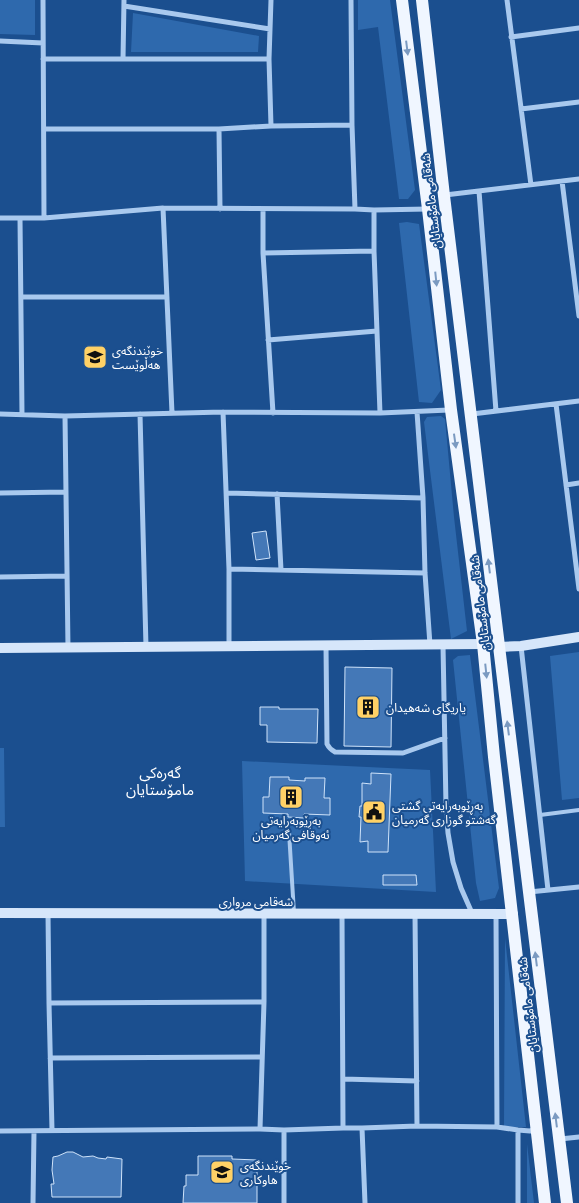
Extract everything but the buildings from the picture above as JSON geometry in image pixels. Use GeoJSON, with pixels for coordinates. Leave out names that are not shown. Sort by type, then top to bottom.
{"type":"FeatureCollection","features":[{"type":"Feature","properties":{"kind":"main road","name":"شەقامی مامۆستایان"},"geometry":{"type":"LineString","coordinates":[[402,0],[451,410],[483,644],[494,757],[545,1203]]}},
{"type":"Feature","properties":{"kind":"main road","name":"شەقامی مامۆستایان"},"geometry":{"type":"LineString","coordinates":[[422,0],[511,754],[567,1203]]}},
{"type":"Feature","properties":{"kind":"main road"},"geometry":{"type":"LineString","coordinates":[[494,757],[502,760],[511,754]]}},
{"type":"Feature","properties":{"kind":"main road"},"geometry":{"type":"LineString","coordinates":[[499,794],[509,790],[516,793]]}},
{"type":"Feature","properties":{"kind":"street"},"geometry":{"type":"LineString","coordinates":[[43,0],[44,218]]}},
{"type":"Feature","properties":{"kind":"street"},"geometry":{"type":"LineString","coordinates":[[271,0],[269,60],[271,126]]}},
{"type":"Feature","properties":{"kind":"street"},"geometry":{"type":"LineString","coordinates":[[351,0],[355,209]]}},
{"type":"Feature","properties":{"kind":"street"},"geometry":{"type":"LineString","coordinates":[[507,0],[531,185]]}},
{"type":"Feature","properties":{"kind":"street"},"geometry":{"type":"LineString","coordinates":[[123,59],[124,3],[270,29]]}},
{"type":"Feature","properties":{"kind":"street"},"geometry":{"type":"LineString","coordinates":[[512,36],[579,28]]}},
{"type":"Feature","properties":{"kind":"street"},"geometry":{"type":"LineString","coordinates":[[0,41],[43,43]]}},
{"type":"Feature","properties":{"kind":"street"},"geometry":{"type":"LineString","coordinates":[[43,59],[269,60]]}},
{"type":"Feature","properties":{"kind":"street"},"geometry":{"type":"LineString","coordinates":[[521,109],[579,102]]}},
{"type":"Feature","properties":{"kind":"street"},"geometry":{"type":"LineString","coordinates":[[44,129],[220,130],[271,126],[352,124]]}},
{"type":"Feature","properties":{"kind":"street"},"geometry":{"type":"LineString","coordinates":[[220,130],[220,209]]}},
{"type":"Feature","properties":{"kind":"street"},"geometry":{"type":"LineString","coordinates":[[444,196],[579,180]]}},
{"type":"Feature","properties":{"kind":"street"},"geometry":{"type":"LineString","coordinates":[[562,182],[579,316]]}},
{"type":"Feature","properties":{"kind":"street"},"geometry":{"type":"LineString","coordinates":[[478,192],[496,411]]}},
{"type":"Feature","properties":{"kind":"street"},"geometry":{"type":"LineString","coordinates":[[0,218],[44,218],[162,208],[428,209]]}},
{"type":"Feature","properties":{"kind":"street"},"geometry":{"type":"LineString","coordinates":[[162,208],[172,413]]}},
{"type":"Feature","properties":{"kind":"street"},"geometry":{"type":"LineString","coordinates":[[263,209],[263,253],[273,413]]}},
{"type":"Feature","properties":{"kind":"street"},"geometry":{"type":"LineString","coordinates":[[374,210],[380,413]]}},
{"type":"Feature","properties":{"kind":"street"},"geometry":{"type":"LineString","coordinates":[[20,218],[22,414]]}},
{"type":"Feature","properties":{"kind":"street"},"geometry":{"type":"LineString","coordinates":[[263,253],[374,251]]}},
{"type":"Feature","properties":{"kind":"street"},"geometry":{"type":"LineString","coordinates":[[22,297],[167,296]]}},
{"type":"Feature","properties":{"kind":"street"},"geometry":{"type":"LineString","coordinates":[[268,340],[377,331]]}},
{"type":"Feature","properties":{"kind":"street"},"geometry":{"type":"LineString","coordinates":[[471,414],[579,401]]}},
{"type":"Feature","properties":{"kind":"street"},"geometry":{"type":"LineString","coordinates":[[556,404],[566,485],[577,547],[579,589]]}},
{"type":"Feature","properties":{"kind":"street"},"geometry":{"type":"LineString","coordinates":[[0,414],[65,416],[223,412],[380,413],[451,410]]}},
{"type":"Feature","properties":{"kind":"street"},"geometry":{"type":"LineString","coordinates":[[223,412],[229,569],[229,646]]}},
{"type":"Feature","properties":{"kind":"street"},"geometry":{"type":"LineString","coordinates":[[417,412],[430,645]]}},
{"type":"Feature","properties":{"kind":"street"},"geometry":{"type":"LineString","coordinates":[[140,414],[146,647]]}},
{"type":"Feature","properties":{"kind":"street"},"geometry":{"type":"LineString","coordinates":[[65,416],[68,648]]}},
{"type":"Feature","properties":{"kind":"street"},"geometry":{"type":"LineString","coordinates":[[566,485],[579,483]]}},
{"type":"Feature","properties":{"kind":"street"},"geometry":{"type":"LineString","coordinates":[[0,493],[66,492]]}},
{"type":"Feature","properties":{"kind":"street"},"geometry":{"type":"LineString","coordinates":[[227,492],[423,498]]}},
{"type":"Feature","properties":{"kind":"street"},"geometry":{"type":"LineString","coordinates":[[277,494],[282,570]]}},
{"type":"Feature","properties":{"kind":"street"},"geometry":{"type":"LineString","coordinates":[[229,569],[425,573]]}},
{"type":"Feature","properties":{"kind":"street"},"geometry":{"type":"LineString","coordinates":[[0,577],[67,576]]}},
{"type":"Feature","properties":{"kind":"street"},"geometry":{"type":"LineString","coordinates":[[499,647],[520,646],[579,637]]}},
{"type":"Feature","properties":{"kind":"street"},"geometry":{"type":"LineString","coordinates":[[0,648],[483,644]]}},
{"type":"Feature","properties":{"kind":"street"},"geometry":{"type":"LineString","coordinates":[[443,645],[448,833],[458,879],[472,914]]}},
{"type":"Feature","properties":{"kind":"street"},"geometry":{"type":"LineString","coordinates":[[326,646],[328,747],[335,752],[403,753],[445,738]]}},
{"type":"Feature","properties":{"kind":"street"},"geometry":{"type":"LineString","coordinates":[[520,646],[548,890]]}},
{"type":"Feature","properties":{"kind":"street"},"geometry":{"type":"LineString","coordinates":[[528,892],[579,887]]}},
{"type":"Feature","properties":{"kind":"street","name":"شەقامی مرواری"},"geometry":{"type":"LineString","coordinates":[[0,913],[513,914]]}},
{"type":"Feature","properties":{"kind":"street"},"geometry":{"type":"LineString","coordinates":[[48,913],[52,1130]]}},
{"type":"Feature","properties":{"kind":"street"},"geometry":{"type":"LineString","coordinates":[[260,1129],[264,1002],[264,913]]}},
{"type":"Feature","properties":{"kind":"street"},"geometry":{"type":"LineString","coordinates":[[342,913],[343,1128]]}},
{"type":"Feature","properties":{"kind":"street"},"geometry":{"type":"LineString","coordinates":[[415,913],[417,1126]]}},
{"type":"Feature","properties":{"kind":"street"},"geometry":{"type":"LineString","coordinates":[[496,914],[497,1128]]}},
{"type":"Feature","properties":{"kind":"street"},"geometry":{"type":"LineString","coordinates":[[49,1003],[264,1002]]}},
{"type":"Feature","properties":{"kind":"street"},"geometry":{"type":"LineString","coordinates":[[50,1058],[262,1056]]}},
{"type":"Feature","properties":{"kind":"street"},"geometry":{"type":"LineString","coordinates":[[343,1080],[417,1081]]}},
{"type":"Feature","properties":{"kind":"street"},"geometry":{"type":"LineString","coordinates":[[0,1131],[284,1130],[417,1126],[497,1128],[530,1131],[537,1129]]}},
{"type":"Feature","properties":{"kind":"street"},"geometry":{"type":"LineString","coordinates":[[362,1128],[366,1203]]}},
{"type":"Feature","properties":{"kind":"street"},"geometry":{"type":"LineString","coordinates":[[284,1130],[284,1203]]}},
{"type":"Feature","properties":{"kind":"street"},"geometry":{"type":"LineString","coordinates":[[518,1130],[518,1203]]}},
{"type":"Feature","properties":{"kind":"street"},"geometry":{"type":"LineString","coordinates":[[33,1203],[34,1131]]}},
{"type":"Feature","properties":{"kind":"street"},"geometry":{"type":"LineString","coordinates":[[558,1139],[579,1137]]}},
{"type":"Feature","properties":{"kind":"lane"},"geometry":{"type":"LineString","coordinates":[[540,815],[579,810]]}},
{"type":"Feature","properties":{"kind":"lane"},"geometry":{"type":"LineString","coordinates":[[289,832],[294,913]]}},
{"type":"Feature","properties":{"kind":"shaded area"},"geometry":{"type":"Polygon","coordinates":[[[0,0],[35,0],[35,35],[0,34],[0,0]]]}},
{"type":"Feature","properties":{"kind":"shaded area"},"geometry":{"type":"Polygon","coordinates":[[[358,0],[390,0],[415,190],[408,199],[399,199],[378,27],[358,30],[358,0]]]}},
{"type":"Feature","properties":{"kind":"shaded area"},"geometry":{"type":"Polygon","coordinates":[[[133,13],[259,36],[258,52],[131,52],[133,13]]]}},
{"type":"Feature","properties":{"kind":"shaded area"},"geometry":{"type":"Polygon","coordinates":[[[399,223],[419,224],[441,390],[432,403],[419,402],[399,223]]]}},
{"type":"Feature","properties":{"kind":"shaded area"},"geometry":{"type":"Polygon","coordinates":[[[441,416],[445,419],[467,631],[451,639],[424,422],[427,417],[441,416]]]}},
{"type":"Feature","properties":{"kind":"shaded area"},"geometry":{"type":"Polygon","coordinates":[[[579,652],[579,798],[562,800],[550,656],[579,652]]]}},
{"type":"Feature","properties":{"kind":"shaded area"},"geometry":{"type":"Polygon","coordinates":[[[470,655],[499,888],[495,898],[480,901],[476,883],[453,660],[458,656],[470,655]]]}},
{"type":"Feature","properties":{"kind":"shaded area"},"geometry":{"type":"Polygon","coordinates":[[[0,748],[4,748],[5,827],[0,827],[0,748]]]}},
{"type":"Feature","properties":{"kind":"shaded area"},"geometry":{"type":"Polygon","coordinates":[[[242,761],[430,770],[436,892],[245,881],[242,761]]]}},
{"type":"Feature","properties":{"kind":"shaded area"},"geometry":{"type":"Polygon","coordinates":[[[505,938],[526,1127],[504,1127],[505,938]]]}},
{"type":"Feature","properties":{"kind":"shaded area"},"geometry":{"type":"Polygon","coordinates":[[[527,1144],[534,1203],[527,1203],[527,1144]]]}},
{"type":"Feature","properties":{"kind":"place","name":"خوێندنگەی هەڵوێست"},"geometry":{"type":"Point","coordinates":[95,357]}},
{"type":"Feature","properties":{"kind":"place","name":"یاریگای شەهیدان"},"geometry":{"type":"Point","coordinates":[368,707]}},
{"type":"Feature","properties":{"kind":"place","name":"بەڕێوبەرایەتی ئەوقافی گەرمیان"},"geometry":{"type":"Point","coordinates":[291,797]}},
{"type":"Feature","properties":{"kind":"place","name":"بەڕێوبەرایەتی گشتی گەشتو گوزاری گەرمیان"},"geometry":{"type":"Point","coordinates":[374,812]}},
{"type":"Feature","properties":{"kind":"place","name":"خوێندنگەی هاوکاری"},"geometry":{"type":"Point","coordinates":[222,1172]}},
{"type":"Feature","properties":{"kind":"district","name":"گەرەکی مامۆستایان"},"geometry":{"type":"Point","coordinates":[160,780]}}]}
